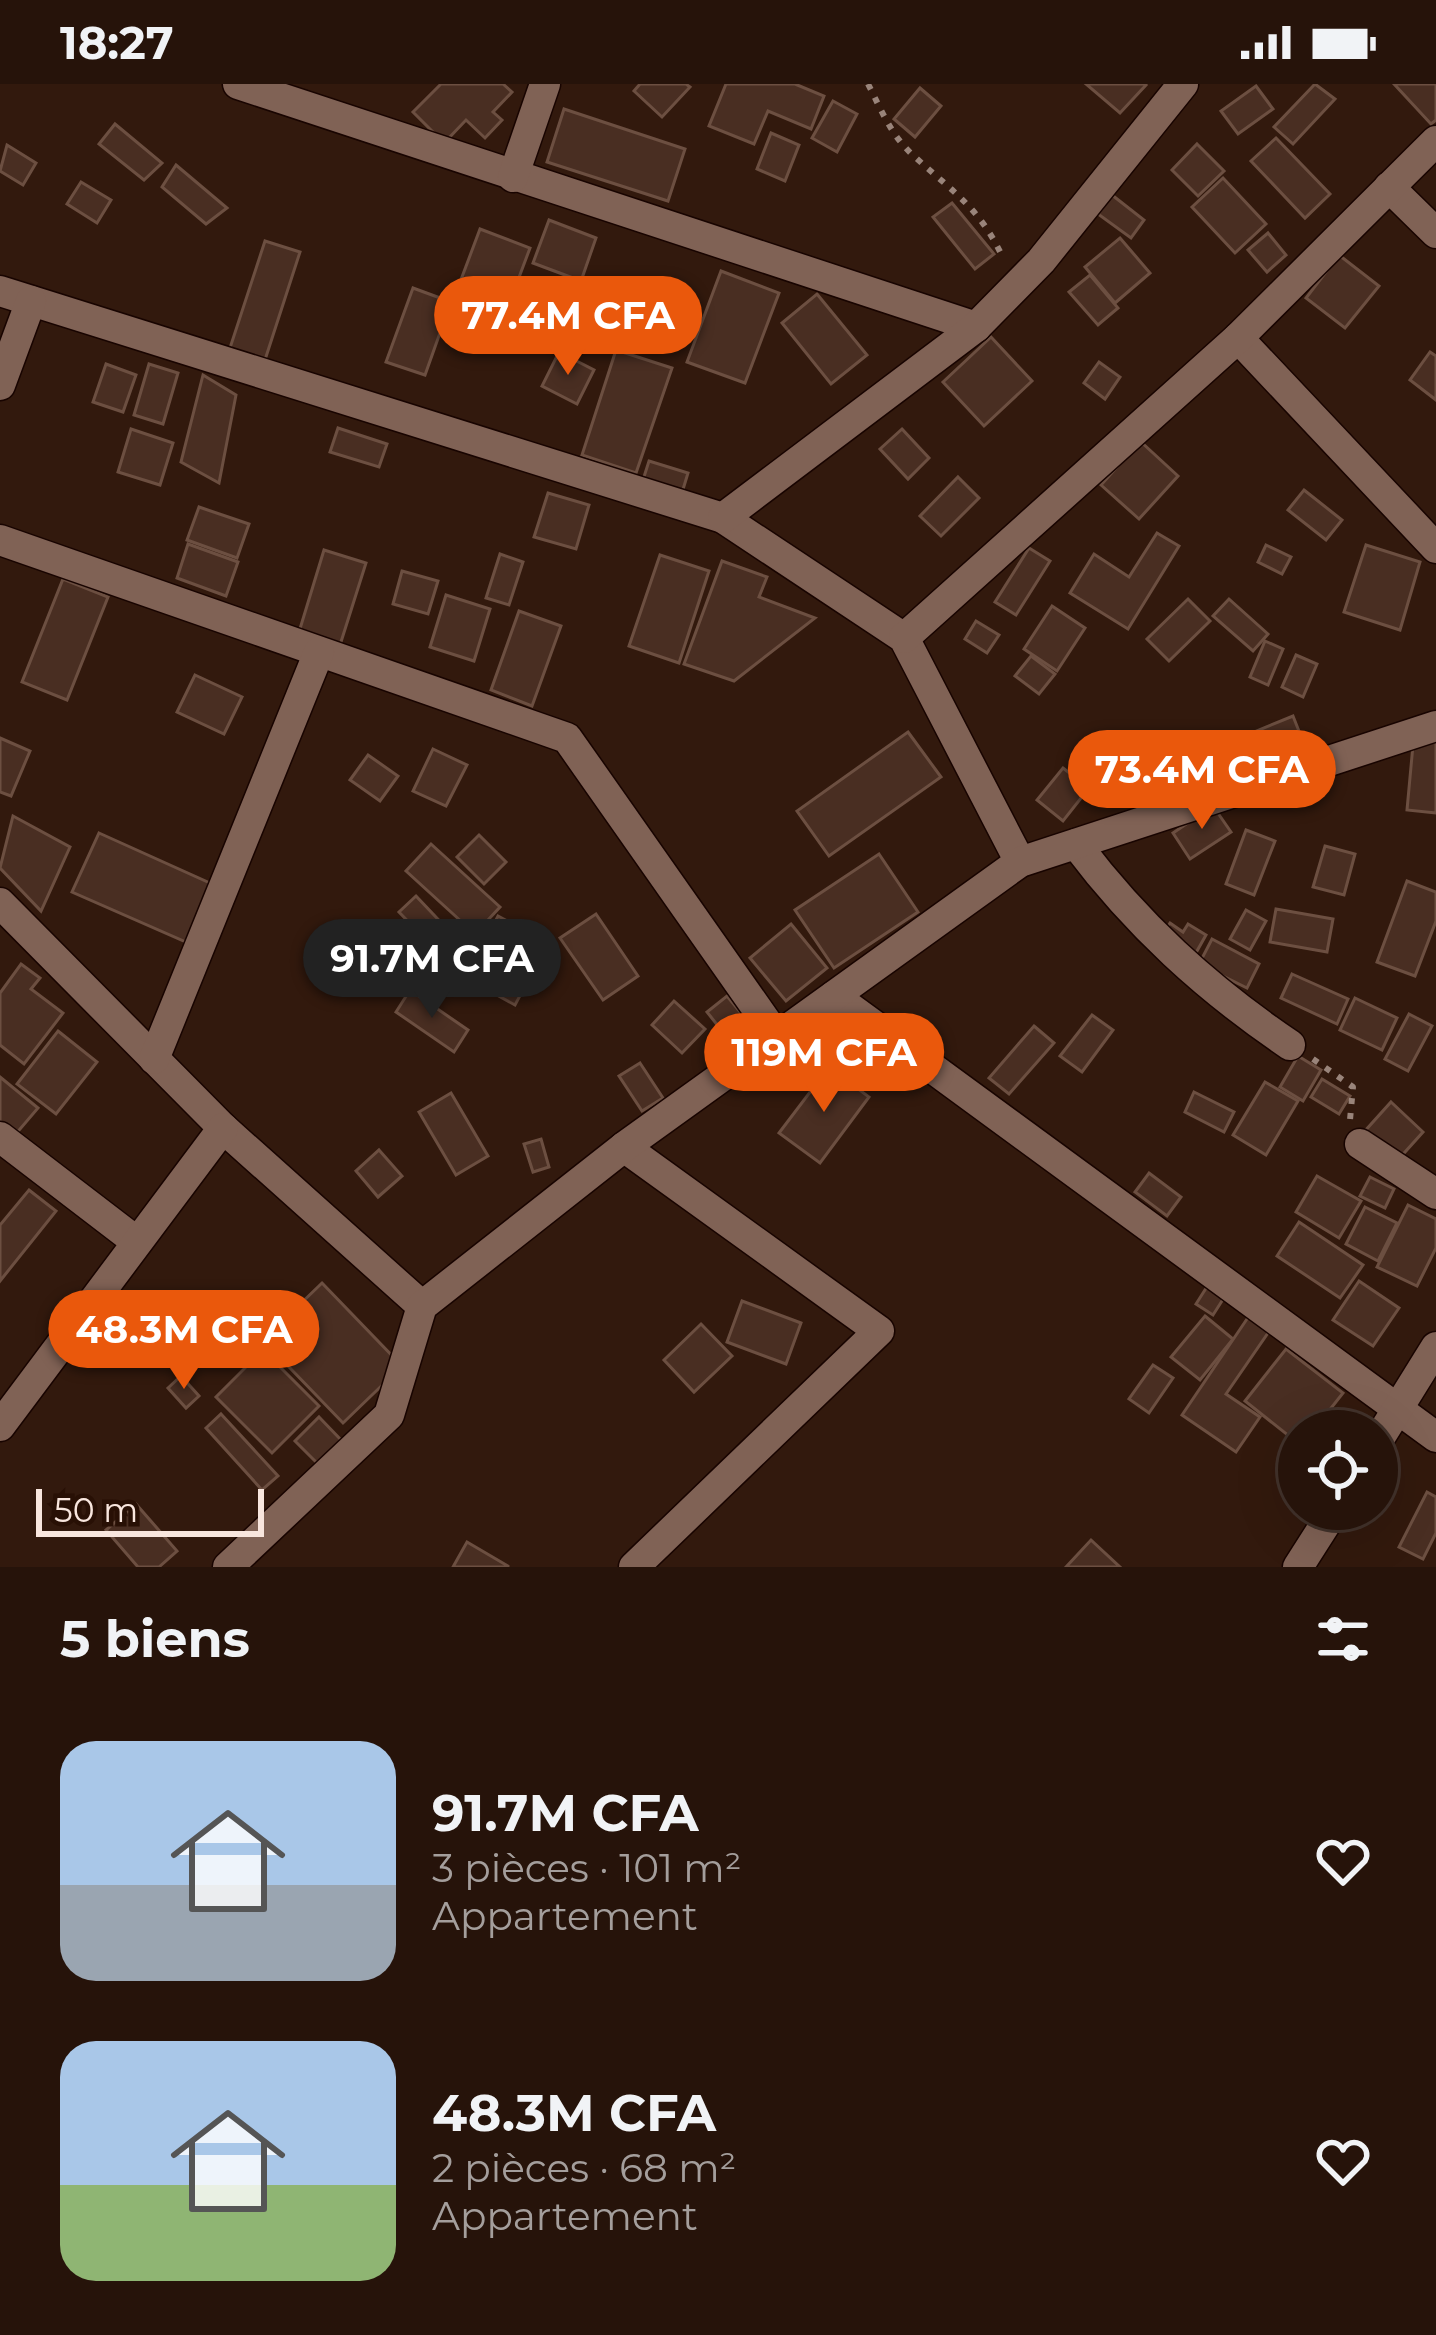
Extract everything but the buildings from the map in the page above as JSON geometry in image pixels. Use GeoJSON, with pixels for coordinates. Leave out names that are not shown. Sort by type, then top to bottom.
{"type":"FeatureCollection","features":[{"type":"Feature","properties":{"kind":"street"},"geometry":{"type":"LineString","coordinates":[[238,84],[976,327]]}},
{"type":"Feature","properties":{"kind":"street"},"geometry":{"type":"LineString","coordinates":[[513,177],[545,84]]}},
{"type":"Feature","properties":{"kind":"street"},"geometry":{"type":"LineString","coordinates":[[724,518],[976,327],[1016,286],[1183,84]]}},
{"type":"Feature","properties":{"kind":"street"},"geometry":{"type":"LineString","coordinates":[[904,638],[1238,338],[1436,141]]}},
{"type":"Feature","properties":{"kind":"street"},"geometry":{"type":"LineString","coordinates":[[1389,187],[1436,233]]}},
{"type":"Feature","properties":{"kind":"street"},"geometry":{"type":"LineString","coordinates":[[0,291],[724,518],[904,638],[1020,862]]}},
{"type":"Feature","properties":{"kind":"street"},"geometry":{"type":"LineString","coordinates":[[0,385],[31,301]]}},
{"type":"Feature","properties":{"kind":"street"},"geometry":{"type":"LineString","coordinates":[[1238,338],[1436,548]]}},
{"type":"Feature","properties":{"kind":"street"},"geometry":{"type":"LineString","coordinates":[[0,540],[567,738],[777,1037]]}},
{"type":"Feature","properties":{"kind":"street"},"geometry":{"type":"LineString","coordinates":[[154,1059],[319,652]]}},
{"type":"Feature","properties":{"kind":"street"},"geometry":{"type":"LineString","coordinates":[[228,1567],[388,1415],[422,1306],[624,1147],[1020,862],[1436,726]]}},
{"type":"Feature","properties":{"kind":"street"},"geometry":{"type":"LineString","coordinates":[[1076,844],[1152,936],[1231,1005],[1290,1045]]}},
{"type":"Feature","properties":{"kind":"street"},"geometry":{"type":"LineString","coordinates":[[0,902],[223,1128],[422,1306]]}},
{"type":"Feature","properties":{"kind":"street"},"geometry":{"type":"LineString","coordinates":[[834,996],[1436,1437]]}},
{"type":"Feature","properties":{"kind":"street"},"geometry":{"type":"LineString","coordinates":[[0,1426],[223,1128]]}},
{"type":"Feature","properties":{"kind":"street"},"geometry":{"type":"LineString","coordinates":[[0,1137],[137,1242]]}},
{"type":"Feature","properties":{"kind":"street"},"geometry":{"type":"LineString","coordinates":[[1360,1144],[1436,1194]]}},
{"type":"Feature","properties":{"kind":"street"},"geometry":{"type":"LineString","coordinates":[[624,1147],[880,1331],[634,1567]]}},
{"type":"Feature","properties":{"kind":"street"},"geometry":{"type":"LineString","coordinates":[[1398,1408],[1436,1347]]}},
{"type":"Feature","properties":{"kind":"street"},"geometry":{"type":"LineString","coordinates":[[1298,1567],[1322,1530]]}},
{"type":"Feature","properties":{"kind":"path"},"geometry":{"type":"LineString","coordinates":[[868,84],[884,121],[913,156],[961,192],[992,234],[1016,286]]}},
{"type":"Feature","properties":{"kind":"path"},"geometry":{"type":"LineString","coordinates":[[1290,1045],[1353,1087],[1350,1132],[1360,1144]]}}]}
